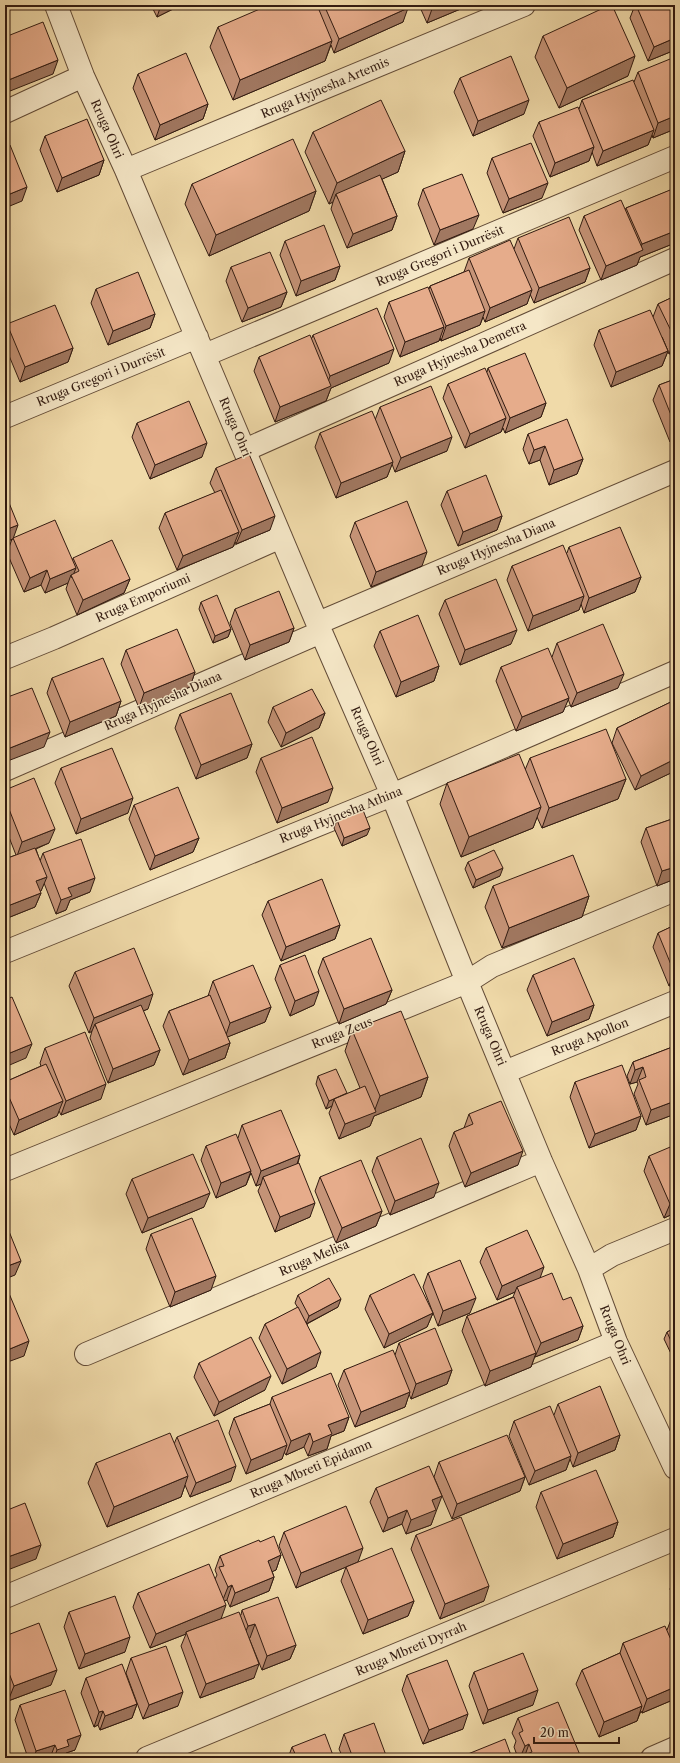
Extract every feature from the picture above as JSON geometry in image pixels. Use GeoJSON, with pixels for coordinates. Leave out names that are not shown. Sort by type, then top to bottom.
{"type":"FeatureCollection","features":[{"type":"Feature","properties":{"kind":"street","name":"Rruga Ohri"},"geometry":{"type":"LineString","coordinates":[[56,5],[83,76],[126,170],[319,627],[392,795],[541,1161],[589,1269],[616,1342],[666,1427],[675,1468]]}},
{"type":"Feature","properties":{"kind":"street","name":"Rruga Hyjnesha Artemis"},"geometry":{"type":"LineString","coordinates":[[126,170],[524,5]]}},
{"type":"Feature","properties":{"kind":"street"},"geometry":{"type":"LineString","coordinates":[[5,112],[83,76]]}},
{"type":"Feature","properties":{"kind":"street","name":"Rruga Gregori i Durrësit"},"geometry":{"type":"LineString","coordinates":[[5,417],[201,346],[675,157]]}},
{"type":"Feature","properties":{"kind":"street","name":"Rruga Hyjnesha Demetra"},"geometry":{"type":"LineString","coordinates":[[245,450],[675,259]]}},
{"type":"Feature","properties":{"kind":"street","name":"Rruga Hyjnesha Diana"},"geometry":{"type":"LineString","coordinates":[[5,770],[319,627],[675,471]]}},
{"type":"Feature","properties":{"kind":"street","name":"Rruga Emporiumi"},"geometry":{"type":"LineString","coordinates":[[5,658],[281,537]]}},
{"type":"Feature","properties":{"kind":"street","name":"Rruga Hyjnesha Athina"},"geometry":{"type":"LineString","coordinates":[[5,952],[392,795],[675,672]]}},
{"type":"Feature","properties":{"kind":"street","name":"Rruga Zeus"},"geometry":{"type":"LineString","coordinates":[[5,1170],[467,982],[492,966],[675,890]]}},
{"type":"Feature","properties":{"kind":"street","name":"Rruga Apollon"},"geometry":{"type":"LineString","coordinates":[[505,1072],[675,1002]]}},
{"type":"Feature","properties":{"kind":"street","name":"Rruga Melisa"},"geometry":{"type":"LineString","coordinates":[[86,1354],[541,1161]]}},
{"type":"Feature","properties":{"kind":"street"},"geometry":{"type":"LineString","coordinates":[[589,1269],[612,1255],[675,1229]]}},
{"type":"Feature","properties":{"kind":"street","name":"Rruga Mbreti Epidamn"},"geometry":{"type":"LineString","coordinates":[[5,1597],[616,1342]]}},
{"type":"Feature","properties":{"kind":"street","name":"Rruga Mbreti Dyrrah"},"geometry":{"type":"LineString","coordinates":[[147,1758],[675,1539]]}},
{"type":"Feature","properties":{"kind":"street"},"geometry":{"type":"LineString","coordinates":[[652,1758],[675,1748]]}},
{"type":"Feature","properties":{"kind":"building"},"geometry":{"type":"Polygon","coordinates":[[[269,5],[317,5],[332,41],[240,80],[218,27],[269,5]]]}},
{"type":"Feature","properties":{"kind":"building"},"geometry":{"type":"Polygon","coordinates":[[[324,5],[407,5],[408,8],[339,39],[324,5]]]}},
{"type":"Feature","properties":{"kind":"building"},"geometry":{"type":"Polygon","coordinates":[[[430,5],[441,5],[432,9],[430,5]]]}},
{"type":"Feature","properties":{"kind":"building"},"geometry":{"type":"Polygon","coordinates":[[[612,5],[635,56],[567,88],[543,36],[612,5]]]}},
{"type":"Feature","properties":{"kind":"building"},"geometry":{"type":"Polygon","coordinates":[[[636,5],[675,5],[675,38],[654,47],[636,5]]]}},
{"type":"Feature","properties":{"kind":"building"},"geometry":{"type":"Polygon","coordinates":[[[43,22],[58,60],[6,81],[5,37],[43,22]]]}},
{"type":"Feature","properties":{"kind":"building"},"geometry":{"type":"Polygon","coordinates":[[[186,53],[208,104],[160,125],[138,74],[186,53]]]}},
{"type":"Feature","properties":{"kind":"building"},"geometry":{"type":"Polygon","coordinates":[[[511,56],[529,100],[478,121],[460,78],[511,56]]]}},
{"type":"Feature","properties":{"kind":"building"},"geometry":{"type":"Polygon","coordinates":[[[675,57],[675,116],[658,123],[638,72],[675,57]]]}},
{"type":"Feature","properties":{"kind":"building"},"geometry":{"type":"Polygon","coordinates":[[[633,80],[654,130],[603,151],[582,100],[633,80]]]}},
{"type":"Feature","properties":{"kind":"building"},"geometry":{"type":"Polygon","coordinates":[[[381,100],[405,151],[337,183],[313,132],[381,100]]]}},
{"type":"Feature","properties":{"kind":"building"},"geometry":{"type":"Polygon","coordinates":[[[578,107],[594,147],[555,163],[539,122],[578,107]]]}},
{"type":"Feature","properties":{"kind":"building"},"geometry":{"type":"Polygon","coordinates":[[[87,119],[104,160],[62,178],[45,136],[87,119]]]}},
{"type":"Feature","properties":{"kind":"building"},"geometry":{"type":"Polygon","coordinates":[[[293,139],[316,191],[216,235],[192,184],[293,139]]]}},
{"type":"Feature","properties":{"kind":"building"},"geometry":{"type":"Polygon","coordinates":[[[531,143],[548,183],[509,199],[492,158],[531,143]]]}},
{"type":"Feature","properties":{"kind":"building"},"geometry":{"type":"Polygon","coordinates":[[[10,145],[27,187],[5,196],[5,147],[10,145]]]}},
{"type":"Feature","properties":{"kind":"building"},"geometry":{"type":"Polygon","coordinates":[[[462,174],[479,215],[440,230],[423,189],[462,174]]]}},
{"type":"Feature","properties":{"kind":"building"},"geometry":{"type":"Polygon","coordinates":[[[380,175],[397,216],[353,234],[336,194],[380,175]]]}},
{"type":"Feature","properties":{"kind":"building"},"geometry":{"type":"Polygon","coordinates":[[[675,188],[675,231],[642,244],[626,208],[675,188]]]}},
{"type":"Feature","properties":{"kind":"building"},"geometry":{"type":"Polygon","coordinates":[[[621,200],[643,250],[606,266],[584,216],[621,200]]]}},
{"type":"Feature","properties":{"kind":"building"},"geometry":{"type":"Polygon","coordinates":[[[569,217],[590,268],[539,288],[518,238],[569,217]]]}},
{"type":"Feature","properties":{"kind":"building"},"geometry":{"type":"Polygon","coordinates":[[[324,225],[340,266],[301,281],[285,241],[324,225]]]}},
{"type":"Feature","properties":{"kind":"building"},"geometry":{"type":"Polygon","coordinates":[[[510,240],[532,290],[490,308],[469,258],[510,240]]]}},
{"type":"Feature","properties":{"kind":"building"},"geometry":{"type":"Polygon","coordinates":[[[270,252],[287,292],[248,308],[231,267],[270,252]]]}},
{"type":"Feature","properties":{"kind":"building"},"geometry":{"type":"Polygon","coordinates":[[[469,270],[485,311],[446,326],[430,286],[469,270]]]}},
{"type":"Feature","properties":{"kind":"building"},"geometry":{"type":"Polygon","coordinates":[[[138,272],[155,314],[113,331],[96,289],[138,272]]]}},
{"type":"Feature","properties":{"kind":"building"},"geometry":{"type":"Polygon","coordinates":[[[428,287],[444,327],[405,342],[389,302],[428,287]]]}},
{"type":"Feature","properties":{"kind":"building"},"geometry":{"type":"Polygon","coordinates":[[[675,296],[675,339],[658,304],[675,296]]]}},
{"type":"Feature","properties":{"kind":"building"},"geometry":{"type":"Polygon","coordinates":[[[55,305],[73,348],[25,367],[7,324],[55,305]]]}},
{"type":"Feature","properties":{"kind":"building"},"geometry":{"type":"Polygon","coordinates":[[[377,308],[394,349],[330,376],[313,335],[377,308]]]}},
{"type":"Feature","properties":{"kind":"building"},"geometry":{"type":"Polygon","coordinates":[[[650,310],[668,351],[616,372],[599,330],[650,310]]]}},
{"type":"Feature","properties":{"kind":"building"},"geometry":{"type":"Polygon","coordinates":[[[310,335],[331,386],[280,407],[259,357],[310,335]]]}},
{"type":"Feature","properties":{"kind":"building"},"geometry":{"type":"Polygon","coordinates":[[[525,353],[546,403],[510,418],[488,368],[525,353]]]}},
{"type":"Feature","properties":{"kind":"building"},"geometry":{"type":"Polygon","coordinates":[[[485,368],[506,418],[470,434],[448,384],[485,368]]]}},
{"type":"Feature","properties":{"kind":"building"},"geometry":{"type":"Polygon","coordinates":[[[675,379],[675,425],[659,385],[675,379]]]}},
{"type":"Feature","properties":{"kind":"building"},"geometry":{"type":"Polygon","coordinates":[[[431,386],[452,437],[401,458],[380,407],[431,386]]]}},
{"type":"Feature","properties":{"kind":"building"},"geometry":{"type":"Polygon","coordinates":[[[189,401],[207,443],[155,465],[137,423],[189,401]]]}},
{"type":"Feature","properties":{"kind":"building"},"geometry":{"type":"Polygon","coordinates":[[[372,411],[393,462],[341,483],[320,433],[372,411]]]}},
{"type":"Feature","properties":{"kind":"building"},"geometry":{"type":"Polygon","coordinates":[[[567,419],[583,459],[554,470],[545,446],[534,450],[528,434],[567,419]]]}},
{"type":"Feature","properties":{"kind":"building"},"geometry":{"type":"Polygon","coordinates":[[[249,454],[275,516],[242,530],[216,468],[249,454]]]}},
{"type":"Feature","properties":{"kind":"building"},"geometry":{"type":"Polygon","coordinates":[[[486,475],[502,516],[463,532],[447,491],[486,475]]]}},
{"type":"Feature","properties":{"kind":"building"},"geometry":{"type":"Polygon","coordinates":[[[221,490],[239,532],[183,556],[165,513],[221,490]]]}},
{"type":"Feature","properties":{"kind":"building"},"geometry":{"type":"Polygon","coordinates":[[[5,493],[18,525],[5,530],[5,493]]]}},
{"type":"Feature","properties":{"kind":"building"},"geometry":{"type":"Polygon","coordinates":[[[407,501],[427,552],[376,572],[355,522],[407,501]]]}},
{"type":"Feature","properties":{"kind":"building"},"geometry":{"type":"Polygon","coordinates":[[[55,520],[76,568],[50,579],[47,570],[30,578],[13,538],[55,520]]]}},
{"type":"Feature","properties":{"kind":"building"},"geometry":{"type":"Polygon","coordinates":[[[620,527],[641,577],[589,598],[569,547],[620,527]]]}},
{"type":"Feature","properties":{"kind":"building"},"geometry":{"type":"Polygon","coordinates":[[[112,540],[130,579],[83,600],[71,575],[79,571],[73,558],[112,540]]]}},
{"type":"Feature","properties":{"kind":"building"},"geometry":{"type":"Polygon","coordinates":[[[563,545],[584,596],[533,616],[512,566],[563,545]]]}},
{"type":"Feature","properties":{"kind":"building"},"geometry":{"type":"Polygon","coordinates":[[[496,579],[517,630],[465,650],[445,600],[496,579]]]}},
{"type":"Feature","properties":{"kind":"building"},"geometry":{"type":"Polygon","coordinates":[[[279,591],[294,628],[250,645],[235,609],[279,591]]]}},
{"type":"Feature","properties":{"kind":"building"},"geometry":{"type":"Polygon","coordinates":[[[217,595],[231,629],[215,636],[201,602],[217,595]]]}},
{"type":"Feature","properties":{"kind":"building"},"geometry":{"type":"Polygon","coordinates":[[[418,615],[439,666],[401,682],[380,631],[418,615]]]}},
{"type":"Feature","properties":{"kind":"building"},"geometry":{"type":"Polygon","coordinates":[[[603,624],[624,674],[577,693],[557,643],[603,624]]]}},
{"type":"Feature","properties":{"kind":"building"},"geometry":{"type":"Polygon","coordinates":[[[177,629],[195,672],[144,693],[126,650],[177,629]]]}},
{"type":"Feature","properties":{"kind":"building"},"geometry":{"type":"Polygon","coordinates":[[[548,648],[569,698],[522,717],[501,667],[548,648]]]}},
{"type":"Feature","properties":{"kind":"building"},"geometry":{"type":"Polygon","coordinates":[[[103,658],[121,701],[70,722],[52,678],[103,658]]]}},
{"type":"Feature","properties":{"kind":"building"},"geometry":{"type":"Polygon","coordinates":[[[32,688],[50,732],[5,750],[5,698],[32,688]]]}},
{"type":"Feature","properties":{"kind":"building"},"geometry":{"type":"Polygon","coordinates":[[[312,689],[325,713],[286,733],[273,707],[312,689]]]}},
{"type":"Feature","properties":{"kind":"building"},"geometry":{"type":"Polygon","coordinates":[[[231,693],[252,744],[201,765],[180,714],[231,693]]]}},
{"type":"Feature","properties":{"kind":"building"},"geometry":{"type":"Polygon","coordinates":[[[675,700],[675,759],[641,776],[617,728],[675,700]]]}},
{"type":"Feature","properties":{"kind":"building"},"geometry":{"type":"Polygon","coordinates":[[[606,729],[626,779],[549,808],[530,758],[606,729]]]}},
{"type":"Feature","properties":{"kind":"building"},"geometry":{"type":"Polygon","coordinates":[[[312,737],[333,788],[282,808],[261,758],[312,737]]]}},
{"type":"Feature","properties":{"kind":"building"},"geometry":{"type":"Polygon","coordinates":[[[112,748],[133,798],[81,819],[61,768],[112,748]]]}},
{"type":"Feature","properties":{"kind":"building"},"geometry":{"type":"Polygon","coordinates":[[[519,754],[541,807],[469,837],[447,783],[519,754]]]}},
{"type":"Feature","properties":{"kind":"building"},"geometry":{"type":"Polygon","coordinates":[[[34,778],[55,829],[22,842],[5,799],[5,790],[34,778]]]}},
{"type":"Feature","properties":{"kind":"building"},"geometry":{"type":"Polygon","coordinates":[[[178,787],[199,838],[155,856],[134,805],[178,787]]]}},
{"type":"Feature","properties":{"kind":"building"},"geometry":{"type":"Polygon","coordinates":[[[363,810],[370,828],[344,838],[337,820],[363,810]]]}},
{"type":"Feature","properties":{"kind":"building"},"geometry":{"type":"Polygon","coordinates":[[[675,818],[675,867],[662,871],[646,828],[675,818]]]}},
{"type":"Feature","properties":{"kind":"building"},"geometry":{"type":"Polygon","coordinates":[[[81,839],[95,878],[68,888],[72,896],[61,900],[43,853],[81,839]]]}},
{"type":"Feature","properties":{"kind":"building"},"geometry":{"type":"Polygon","coordinates":[[[35,848],[47,877],[36,881],[41,893],[5,907],[5,859],[35,848]]]}},
{"type":"Feature","properties":{"kind":"building"},"geometry":{"type":"Polygon","coordinates":[[[494,850],[503,868],[476,880],[468,862],[494,850]]]}},
{"type":"Feature","properties":{"kind":"building"},"geometry":{"type":"Polygon","coordinates":[[[573,855],[589,896],[509,928],[493,886],[573,855]]]}},
{"type":"Feature","properties":{"kind":"building"},"geometry":{"type":"Polygon","coordinates":[[[322,879],[340,925],[286,947],[268,901],[322,879]]]}},
{"type":"Feature","properties":{"kind":"building"},"geometry":{"type":"Polygon","coordinates":[[[675,925],[675,971],[674,972],[658,933],[675,925]]]}},
{"type":"Feature","properties":{"kind":"building"},"geometry":{"type":"Polygon","coordinates":[[[371,938],[392,990],[344,1009],[323,958],[371,938]]]}},
{"type":"Feature","properties":{"kind":"building"},"geometry":{"type":"Polygon","coordinates":[[[134,948],[153,994],[94,1018],[75,972],[134,948]]]}},
{"type":"Feature","properties":{"kind":"building"},"geometry":{"type":"Polygon","coordinates":[[[305,955],[319,991],[295,1001],[280,965],[305,955]]]}},
{"type":"Feature","properties":{"kind":"building"},"geometry":{"type":"Polygon","coordinates":[[[574,958],[594,1005],[552,1022],[533,975],[574,958]]]}},
{"type":"Feature","properties":{"kind":"building"},"geometry":{"type":"Polygon","coordinates":[[[253,965],[271,1007],[230,1023],[213,981],[253,965]]]}},
{"type":"Feature","properties":{"kind":"building"},"geometry":{"type":"Polygon","coordinates":[[[210,995],[230,1043],[189,1060],[169,1011],[210,995]]]}},
{"type":"Feature","properties":{"kind":"building"},"geometry":{"type":"Polygon","coordinates":[[[12,997],[32,1044],[5,1055],[5,1000],[12,997]]]}},
{"type":"Feature","properties":{"kind":"building"},"geometry":{"type":"Polygon","coordinates":[[[141,1005],[160,1050],[113,1069],[95,1024],[141,1005]]]}},
{"type":"Feature","properties":{"kind":"building"},"geometry":{"type":"Polygon","coordinates":[[[401,1011],[428,1077],[380,1096],[352,1030],[401,1011]]]}},
{"type":"Feature","properties":{"kind":"building"},"geometry":{"type":"Polygon","coordinates":[[[85,1032],[106,1084],[66,1101],[45,1048],[85,1032]]]}},
{"type":"Feature","properties":{"kind":"building"},"geometry":{"type":"Polygon","coordinates":[[[675,1046],[675,1101],[651,1110],[639,1080],[646,1077],[643,1067],[635,1070],[633,1062],[675,1046]]]}},
{"type":"Feature","properties":{"kind":"building"},"geometry":{"type":"Polygon","coordinates":[[[46,1064],[63,1101],[19,1120],[5,1088],[5,1082],[46,1064]]]}},
{"type":"Feature","properties":{"kind":"building"},"geometry":{"type":"Polygon","coordinates":[[[622,1065],[641,1116],[595,1134],[575,1082],[622,1065]]]}},
{"type":"Feature","properties":{"kind":"building"},"geometry":{"type":"Polygon","coordinates":[[[336,1069],[347,1093],[329,1101],[318,1076],[336,1069]]]}},
{"type":"Feature","properties":{"kind":"building"},"geometry":{"type":"Polygon","coordinates":[[[365,1086],[376,1112],[345,1124],[334,1099],[365,1086]]]}},
{"type":"Feature","properties":{"kind":"building"},"geometry":{"type":"Polygon","coordinates":[[[501,1101],[523,1151],[471,1173],[454,1132],[473,1124],[469,1114],[501,1101]]]}},
{"type":"Feature","properties":{"kind":"building"},"geometry":{"type":"Polygon","coordinates":[[[281,1110],[300,1155],[261,1171],[242,1125],[281,1110]]]}},
{"type":"Feature","properties":{"kind":"building"},"geometry":{"type":"Polygon","coordinates":[[[236,1134],[251,1171],[221,1183],[206,1146],[236,1134]]]}},
{"type":"Feature","properties":{"kind":"building"},"geometry":{"type":"Polygon","coordinates":[[[421,1138],[439,1183],[395,1201],[377,1157],[421,1138]]]}},
{"type":"Feature","properties":{"kind":"building"},"geometry":{"type":"Polygon","coordinates":[[[675,1145],[675,1201],[670,1204],[649,1156],[675,1145]]]}},
{"type":"Feature","properties":{"kind":"building"},"geometry":{"type":"Polygon","coordinates":[[[193,1154],[210,1193],[148,1218],[132,1179],[193,1154]]]}},
{"type":"Feature","properties":{"kind":"building"},"geometry":{"type":"Polygon","coordinates":[[[361,1160],[382,1211],[342,1228],[320,1177],[361,1160]]]}},
{"type":"Feature","properties":{"kind":"building"},"geometry":{"type":"Polygon","coordinates":[[[299,1163],[315,1203],[280,1217],[263,1177],[299,1163]]]}},
{"type":"Feature","properties":{"kind":"building"},"geometry":{"type":"Polygon","coordinates":[[[192,1218],[216,1276],[175,1292],[151,1234],[192,1218]]]}},
{"type":"Feature","properties":{"kind":"building"},"geometry":{"type":"Polygon","coordinates":[[[5,1224],[21,1261],[5,1267],[5,1224]]]}},
{"type":"Feature","properties":{"kind":"building"},"geometry":{"type":"Polygon","coordinates":[[[527,1230],[544,1267],[502,1286],[486,1248],[527,1230]]]}},
{"type":"Feature","properties":{"kind":"building"},"geometry":{"type":"Polygon","coordinates":[[[460,1260],[476,1298],[443,1311],[428,1273],[460,1260]]]}},
{"type":"Feature","properties":{"kind":"building"},"geometry":{"type":"Polygon","coordinates":[[[552,1273],[563,1300],[571,1297],[583,1326],[541,1343],[517,1287],[552,1273]]]}},
{"type":"Feature","properties":{"kind":"building"},"geometry":{"type":"Polygon","coordinates":[[[414,1274],[433,1313],[389,1334],[370,1295],[414,1274]]]}},
{"type":"Feature","properties":{"kind":"building"},"geometry":{"type":"Polygon","coordinates":[[[329,1278],[341,1299],[309,1316],[298,1295],[329,1278]]]}},
{"type":"Feature","properties":{"kind":"building"},"geometry":{"type":"Polygon","coordinates":[[[8,1291],[29,1341],[5,1351],[5,1293],[8,1291]]]}},
{"type":"Feature","properties":{"kind":"building"},"geometry":{"type":"Polygon","coordinates":[[[514,1297],[536,1353],[490,1371],[467,1316],[514,1297]]]}},
{"type":"Feature","properties":{"kind":"building"},"geometry":{"type":"Polygon","coordinates":[[[298,1307],[321,1352],[287,1369],[265,1324],[298,1307]]]}},
{"type":"Feature","properties":{"kind":"building"},"geometry":{"type":"Polygon","coordinates":[[[435,1328],[452,1370],[416,1384],[399,1343],[435,1328]]]}},
{"type":"Feature","properties":{"kind":"building"},"geometry":{"type":"Polygon","coordinates":[[[675,1328],[675,1350],[667,1332],[675,1328]]]}},
{"type":"Feature","properties":{"kind":"building"},"geometry":{"type":"Polygon","coordinates":[[[251,1337],[271,1376],[219,1402],[199,1363],[251,1337]]]}},
{"type":"Feature","properties":{"kind":"building"},"geometry":{"type":"Polygon","coordinates":[[[393,1350],[410,1392],[361,1412],[344,1370],[393,1350]]]}},
{"type":"Feature","properties":{"kind":"building"},"geometry":{"type":"Polygon","coordinates":[[[331,1373],[349,1417],[328,1425],[332,1434],[313,1442],[310,1433],[291,1441],[272,1397],[331,1373]]]}},
{"type":"Feature","properties":{"kind":"building"},"geometry":{"type":"Polygon","coordinates":[[[600,1386],[620,1435],[578,1453],[558,1404],[600,1386]]]}},
{"type":"Feature","properties":{"kind":"building"},"geometry":{"type":"Polygon","coordinates":[[[270,1404],[287,1445],[251,1460],[234,1418],[270,1404]]]}},
{"type":"Feature","properties":{"kind":"building"},"geometry":{"type":"Polygon","coordinates":[[[550,1406],[571,1456],[535,1471],[514,1421],[550,1406]]]}},
{"type":"Feature","properties":{"kind":"building"},"geometry":{"type":"Polygon","coordinates":[[[218,1420],[236,1466],[196,1483],[177,1437],[218,1420]]]}},
{"type":"Feature","properties":{"kind":"building"},"geometry":{"type":"Polygon","coordinates":[[[170,1433],[188,1476],[114,1507],[96,1463],[170,1433]]]}},
{"type":"Feature","properties":{"kind":"building"},"geometry":{"type":"Polygon","coordinates":[[[507,1435],[525,1477],[457,1504],[439,1462],[507,1435]]]}},
{"type":"Feature","properties":{"kind":"building"},"geometry":{"type":"Polygon","coordinates":[[[429,1466],[442,1496],[432,1500],[436,1510],[411,1520],[407,1510],[388,1518],[376,1488],[429,1466]]]}},
{"type":"Feature","properties":{"kind":"building"},"geometry":{"type":"Polygon","coordinates":[[[596,1470],[618,1522],[563,1544],[541,1492],[596,1470]]]}},
{"type":"Feature","properties":{"kind":"building"},"geometry":{"type":"Polygon","coordinates":[[[25,1503],[41,1545],[5,1558],[5,1511],[25,1503]]]}},
{"type":"Feature","properties":{"kind":"building"},"geometry":{"type":"Polygon","coordinates":[[[346,1506],[363,1548],[301,1573],[284,1532],[346,1506]]]}},
{"type":"Feature","properties":{"kind":"building"},"geometry":{"type":"Polygon","coordinates":[[[461,1517],[489,1586],[445,1604],[416,1535],[461,1517]]]}},
{"type":"Feature","properties":{"kind":"building"},"geometry":{"type":"Polygon","coordinates":[[[274,1536],[281,1555],[268,1561],[274,1577],[235,1593],[232,1585],[228,1587],[219,1567],[224,1566],[220,1556],[259,1540],[260,1542],[274,1536]]]}},
{"type":"Feature","properties":{"kind":"building"},"geometry":{"type":"Polygon","coordinates":[[[392,1548],[414,1601],[368,1620],[346,1567],[392,1548]]]}},
{"type":"Feature","properties":{"kind":"building"},"geometry":{"type":"Polygon","coordinates":[[[209,1564],[226,1605],[156,1634],[138,1593],[209,1564]]]}},
{"type":"Feature","properties":{"kind":"building"},"geometry":{"type":"Polygon","coordinates":[[[115,1596],[130,1637],[85,1654],[69,1612],[115,1596]]]}},
{"type":"Feature","properties":{"kind":"building"},"geometry":{"type":"Polygon","coordinates":[[[278,1597],[296,1645],[267,1656],[255,1624],[248,1626],[242,1610],[278,1597]]]}},
{"type":"Feature","properties":{"kind":"building"},"geometry":{"type":"Polygon","coordinates":[[[239,1612],[259,1664],[206,1684],[186,1632],[239,1612]]]}},
{"type":"Feature","properties":{"kind":"building"},"geometry":{"type":"Polygon","coordinates":[[[675,1616],[675,1625],[672,1617],[675,1616]]]}},
{"type":"Feature","properties":{"kind":"building"},"geometry":{"type":"Polygon","coordinates":[[[39,1623],[57,1670],[14,1686],[5,1663],[5,1636],[39,1623]]]}},
{"type":"Feature","properties":{"kind":"building"},"geometry":{"type":"Polygon","coordinates":[[[665,1626],[675,1649],[675,1687],[647,1699],[623,1643],[665,1626]]]}},
{"type":"Feature","properties":{"kind":"building"},"geometry":{"type":"Polygon","coordinates":[[[166,1646],[183,1692],[149,1705],[131,1658],[166,1646]]]}},
{"type":"Feature","properties":{"kind":"building"},"geometry":{"type":"Polygon","coordinates":[[[523,1653],[538,1690],[488,1710],[474,1672],[523,1653]]]}},
{"type":"Feature","properties":{"kind":"building"},"geometry":{"type":"Polygon","coordinates":[[[620,1653],[642,1706],[604,1722],[582,1670],[620,1653]]]}},
{"type":"Feature","properties":{"kind":"building"},"geometry":{"type":"Polygon","coordinates":[[[447,1660],[468,1714],[429,1730],[407,1675],[447,1660]]]}},
{"type":"Feature","properties":{"kind":"building"},"geometry":{"type":"Polygon","coordinates":[[[122,1664],[137,1704],[105,1716],[103,1711],[99,1712],[86,1678],[122,1664]]]}},
{"type":"Feature","properties":{"kind":"building"},"geometry":{"type":"Polygon","coordinates":[[[5,1688],[8,1695],[5,1696],[5,1688]]]}},
{"type":"Feature","properties":{"kind":"building"},"geometry":{"type":"Polygon","coordinates":[[[65,1690],[81,1735],[67,1740],[69,1746],[57,1750],[55,1745],[36,1751],[20,1705],[65,1690]]]}},
{"type":"Feature","properties":{"kind":"building"},"geometry":{"type":"Polygon","coordinates":[[[558,1702],[580,1755],[572,1758],[529,1758],[527,1754],[532,1752],[529,1744],[525,1746],[519,1733],[523,1731],[518,1718],[558,1702]]]}},
{"type":"Feature","properties":{"kind":"building"},"geometry":{"type":"Polygon","coordinates":[[[374,1723],[387,1758],[353,1758],[344,1734],[374,1723]]]}},
{"type":"Feature","properties":{"kind":"building"},"geometry":{"type":"Polygon","coordinates":[[[325,1734],[334,1758],[297,1758],[292,1747],[325,1734]]]}},
{"type":"Feature","properties":{"kind":"building"},"geometry":{"type":"Polygon","coordinates":[[[505,1739],[512,1758],[463,1758],[463,1756],[505,1739]]]}}]}
